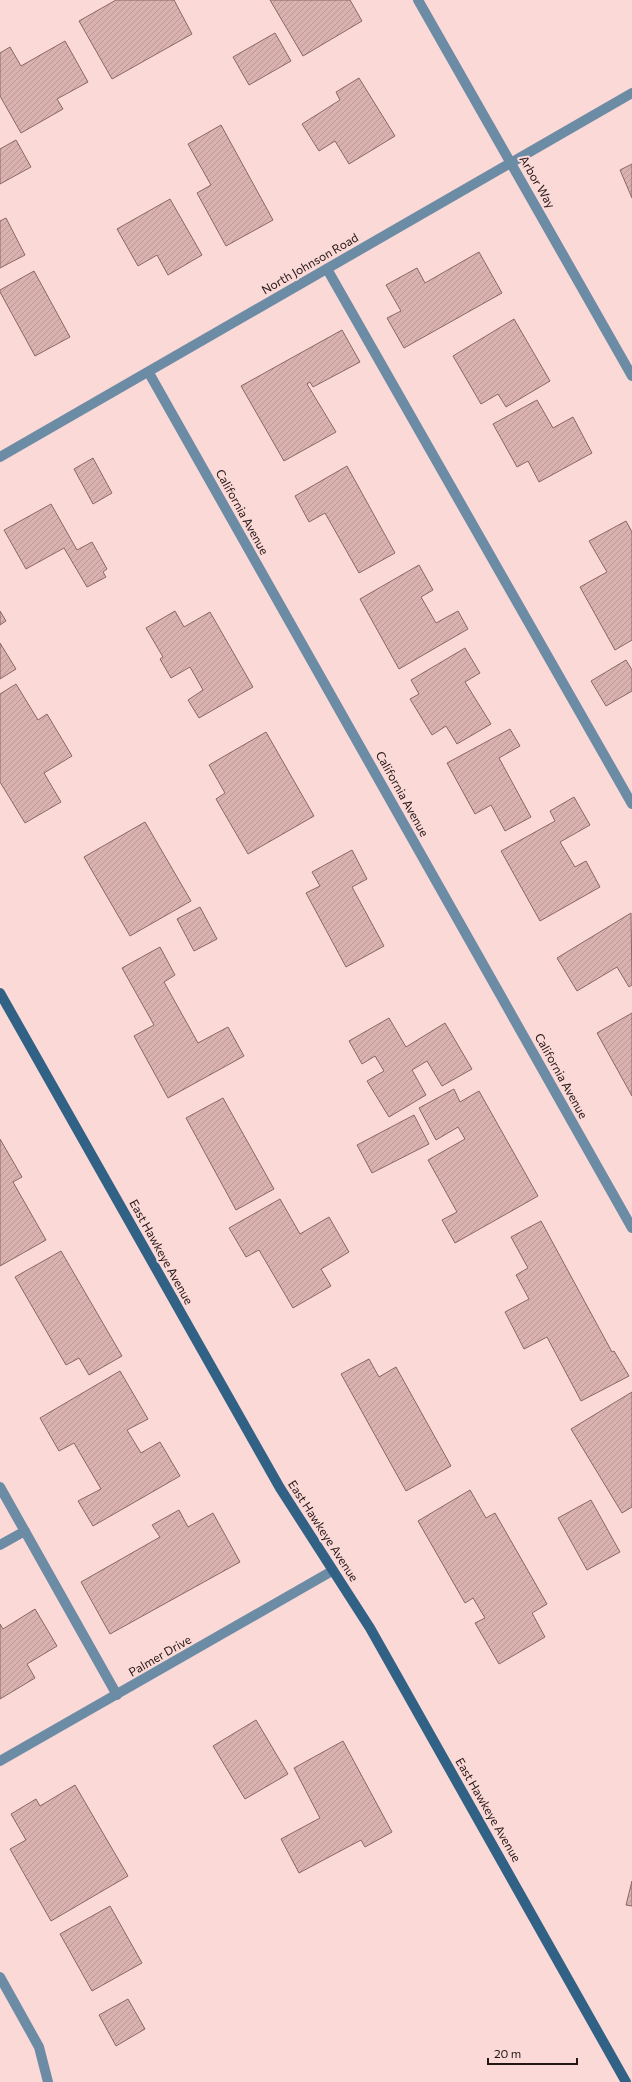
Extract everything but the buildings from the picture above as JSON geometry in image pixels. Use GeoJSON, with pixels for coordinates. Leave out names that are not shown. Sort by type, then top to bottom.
{"type":"FeatureCollection","features":[{"type":"Feature","properties":{"kind":"street","name":"Arbor Way"},"geometry":{"type":"LineString","coordinates":[[418,0],[632,376]]}},
{"type":"Feature","properties":{"kind":"street","name":"North Johnson Road"},"geometry":{"type":"LineString","coordinates":[[0,458],[632,93]]}},
{"type":"Feature","properties":{"kind":"street"},"geometry":{"type":"LineString","coordinates":[[327,269],[632,804]]}},
{"type":"Feature","properties":{"kind":"street","name":"California Avenue"},"geometry":{"type":"LineString","coordinates":[[149,373],[632,1228]]}},
{"type":"Feature","properties":{"kind":"street","name":"East Hawkeye Avenue"},"geometry":{"type":"LineString","coordinates":[[0,993],[291,1508],[379,1645],[626,2082]]}},
{"type":"Feature","properties":{"kind":"street"},"geometry":{"type":"LineString","coordinates":[[0,1487],[117,1695]]}},
{"type":"Feature","properties":{"kind":"street"},"geometry":{"type":"LineString","coordinates":[[0,1545],[25,1531]]}},
{"type":"Feature","properties":{"kind":"street","name":"Palmer Drive"},"geometry":{"type":"LineString","coordinates":[[0,1761],[332,1571]]}},
{"type":"Feature","properties":{"kind":"street"},"geometry":{"type":"LineString","coordinates":[[0,1977],[39,2047],[48,2082]]}}]}
